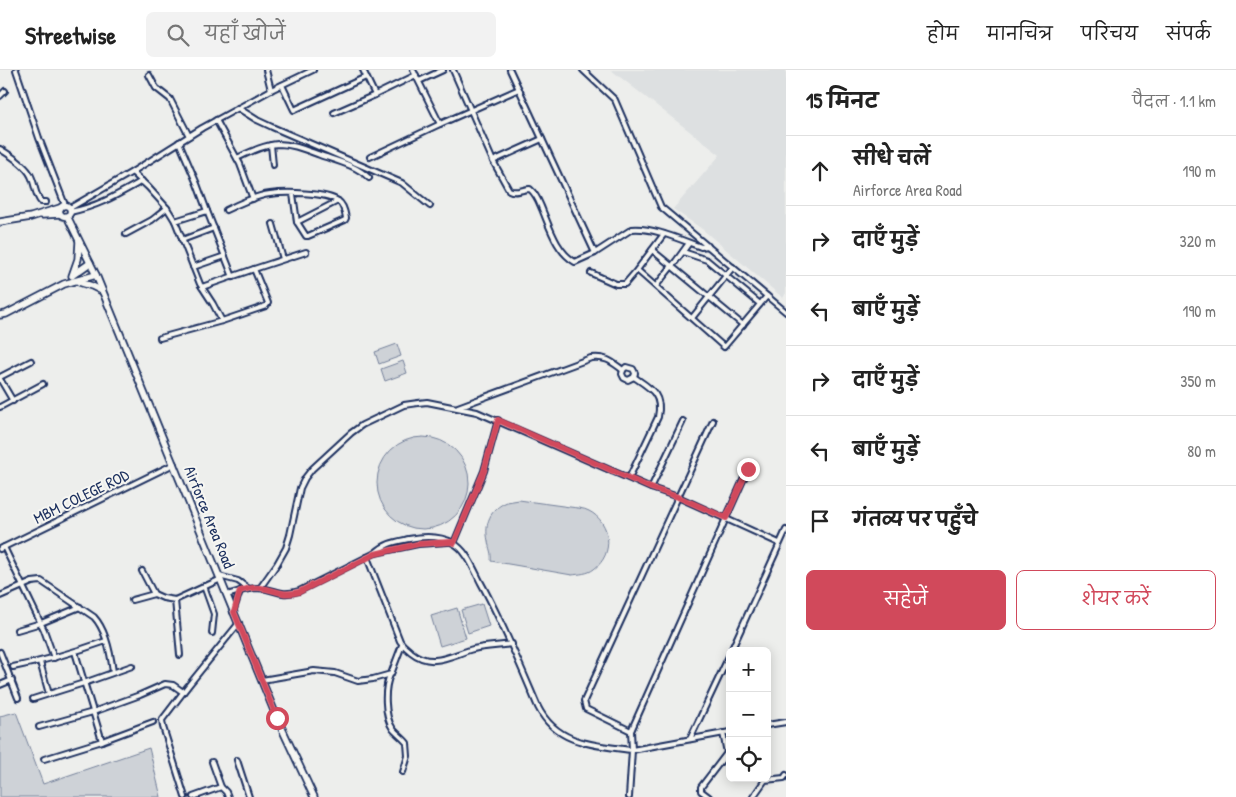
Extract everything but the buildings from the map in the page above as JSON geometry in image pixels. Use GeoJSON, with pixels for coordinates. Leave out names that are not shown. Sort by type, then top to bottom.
{"type":"FeatureCollection","features":[{"type":"Feature","properties":{"kind":"street","name":"Airforce Area Road"},"geometry":{"type":"LineString","coordinates":[[16,70],[65,210],[96,275],[277,718],[314,797]]}},
{"type":"Feature","properties":{"kind":"street"},"geometry":{"type":"LineString","coordinates":[[266,70],[271,90]]}},
{"type":"Feature","properties":{"kind":"street"},"geometry":{"type":"LineString","coordinates":[[65,210],[132,172],[216,120],[313,70]]}},
{"type":"Feature","properties":{"kind":"street"},"geometry":{"type":"LineString","coordinates":[[363,70],[375,95]]}},
{"type":"Feature","properties":{"kind":"street"},"geometry":{"type":"LineString","coordinates":[[414,70],[440,124]]}},
{"type":"Feature","properties":{"kind":"street"},"geometry":{"type":"LineString","coordinates":[[419,81],[444,70]]}},
{"type":"Feature","properties":{"kind":"street"},"geometry":{"type":"LineString","coordinates":[[453,70],[493,161],[509,190],[512,192],[530,190],[536,195],[555,238],[564,253],[571,260],[575,262],[594,253],[632,229],[639,228],[664,234],[701,247],[708,246]]}},
{"type":"Feature","properties":{"kind":"street"},"geometry":{"type":"LineString","coordinates":[[510,70],[594,253]]}},
{"type":"Feature","properties":{"kind":"street"},"geometry":{"type":"LineString","coordinates":[[583,70],[615,100],[661,207],[786,312]]}},
{"type":"Feature","properties":{"kind":"street"},"geometry":{"type":"LineString","coordinates":[[150,75],[156,88],[170,99],[189,136]]}},
{"type":"Feature","properties":{"kind":"street"},"geometry":{"type":"LineString","coordinates":[[334,113],[416,75]]}},
{"type":"Feature","properties":{"kind":"street"},"geometry":{"type":"LineString","coordinates":[[282,85],[294,110],[366,76]]}},
{"type":"Feature","properties":{"kind":"street"},"geometry":{"type":"LineString","coordinates":[[370,157],[519,89]]}},
{"type":"Feature","properties":{"kind":"street"},"geometry":{"type":"LineString","coordinates":[[0,96],[5,90]]}},
{"type":"Feature","properties":{"kind":"street"},"geometry":{"type":"LineString","coordinates":[[238,108],[272,128],[402,183],[430,206]]}},
{"type":"Feature","properties":{"kind":"street"},"geometry":{"type":"LineString","coordinates":[[216,120],[240,164],[253,198]]}},
{"type":"Feature","properties":{"kind":"street"},"geometry":{"type":"LineString","coordinates":[[493,161],[542,139]]}},
{"type":"Feature","properties":{"kind":"street"},"geometry":{"type":"LineString","coordinates":[[180,142],[233,277]]}},
{"type":"Feature","properties":{"kind":"street"},"geometry":{"type":"LineString","coordinates":[[237,158],[271,145],[296,146],[350,166],[369,178]]}},
{"type":"Feature","properties":{"kind":"street"},"geometry":{"type":"LineString","coordinates":[[271,145],[272,165]]}},
{"type":"Feature","properties":{"kind":"street"},"geometry":{"type":"LineString","coordinates":[[0,149],[30,172],[38,199],[41,202],[46,202]]}},
{"type":"Feature","properties":{"kind":"street"},"geometry":{"type":"LineString","coordinates":[[132,172],[167,208],[175,222],[202,287],[222,321]]}},
{"type":"Feature","properties":{"kind":"street"},"geometry":{"type":"LineString","coordinates":[[0,222],[37,215],[50,210],[87,208],[108,200],[142,182]]}},
{"type":"Feature","properties":{"kind":"street"},"geometry":{"type":"LineString","coordinates":[[226,210],[253,198],[269,194],[292,194],[316,194],[338,201],[346,218],[306,236],[297,222],[292,194]]}},
{"type":"Feature","properties":{"kind":"street"},"geometry":{"type":"LineString","coordinates":[[297,222],[338,201]]}},
{"type":"Feature","properties":{"kind":"street"},"geometry":{"type":"LineString","coordinates":[[126,234],[152,220],[167,208]]}},
{"type":"Feature","properties":{"kind":"street"},"geometry":{"type":"LineString","coordinates":[[175,222],[207,212]]}},
{"type":"Feature","properties":{"kind":"street"},"geometry":{"type":"LineString","coordinates":[[273,224],[283,259]]}},
{"type":"Feature","properties":{"kind":"street"},"geometry":{"type":"LineString","coordinates":[[182,240],[214,228]]}},
{"type":"Feature","properties":{"kind":"street"},"geometry":{"type":"LineString","coordinates":[[591,273],[606,281],[620,285],[625,284],[664,234]]}},
{"type":"Feature","properties":{"kind":"street"},"geometry":{"type":"LineString","coordinates":[[74,278],[79,241]]}},
{"type":"Feature","properties":{"kind":"street"},"geometry":{"type":"LineString","coordinates":[[656,286],[689,243]]}},
{"type":"Feature","properties":{"kind":"street"},"geometry":{"type":"LineString","coordinates":[[652,250],[743,325]]}},
{"type":"Feature","properties":{"kind":"street"},"geometry":{"type":"LineString","coordinates":[[202,287],[306,252]]}},
{"type":"Feature","properties":{"kind":"street"},"geometry":{"type":"LineString","coordinates":[[682,252],[707,260],[760,304]]}},
{"type":"Feature","properties":{"kind":"street"},"geometry":{"type":"LineString","coordinates":[[194,268],[225,256]]}},
{"type":"Feature","properties":{"kind":"street"},"geometry":{"type":"LineString","coordinates":[[0,321],[3,314],[64,284],[74,278],[90,263]]}},
{"type":"Feature","properties":{"kind":"street"},"geometry":{"type":"LineString","coordinates":[[692,318],[733,268]]}},
{"type":"Feature","properties":{"kind":"street"},"geometry":{"type":"LineString","coordinates":[[160,338],[222,321],[267,305],[267,298],[254,269]]}},
{"type":"Feature","properties":{"kind":"street"},"geometry":{"type":"LineString","coordinates":[[637,270],[724,347],[767,296]]}},
{"type":"Feature","properties":{"kind":"street"},"geometry":{"type":"LineString","coordinates":[[74,278],[96,275]]}},
{"type":"Feature","properties":{"kind":"street"},"geometry":{"type":"LineString","coordinates":[[74,278],[102,291]]}},
{"type":"Feature","properties":{"kind":"street"},"geometry":{"type":"LineString","coordinates":[[456,408],[591,358],[605,358],[623,370]]}},
{"type":"Feature","properties":{"kind":"street"},"geometry":{"type":"LineString","coordinates":[[13,400],[0,378],[31,361]]}},
{"type":"Feature","properties":{"kind":"street"},"geometry":{"type":"LineString","coordinates":[[623,370],[626,367],[633,369],[634,377]]}},
{"type":"Feature","properties":{"kind":"street"},"geometry":{"type":"LineString","coordinates":[[623,370],[623,376],[626,379],[634,377]]}},
{"type":"Feature","properties":{"kind":"street"},"geometry":{"type":"LineString","coordinates":[[629,478],[660,409],[657,395],[634,377]]}},
{"type":"Feature","properties":{"kind":"street"},"geometry":{"type":"LineString","coordinates":[[0,407],[43,384]]}},
{"type":"Feature","properties":{"kind":"street"},"geometry":{"type":"LineString","coordinates":[[260,588],[286,548],[300,488],[312,469],[362,425],[404,405],[428,402],[477,412],[498,420],[651,488],[678,497],[726,518],[779,544]]}},
{"type":"Feature","properties":{"kind":"street"},"geometry":{"type":"LineString","coordinates":[[452,542],[484,471],[498,420]]}},
{"type":"Feature","properties":{"kind":"street"},"geometry":{"type":"LineString","coordinates":[[651,488],[683,421]]}},
{"type":"Feature","properties":{"kind":"street"},"geometry":{"type":"LineString","coordinates":[[631,730],[586,709],[584,701],[713,421]]}},
{"type":"Feature","properties":{"kind":"street","name":"MBM COLEGE ROD"},"geometry":{"type":"LineString","coordinates":[[2,548],[174,464]]}},
{"type":"Feature","properties":{"kind":"street"},"geometry":{"type":"LineString","coordinates":[[629,797],[632,750],[631,730],[748,469]]}},
{"type":"Feature","properties":{"kind":"street"},"geometry":{"type":"LineString","coordinates":[[732,647],[786,530]]}},
{"type":"Feature","properties":{"kind":"street"},"geometry":{"type":"LineString","coordinates":[[375,554],[382,546],[428,536],[444,538],[462,551],[471,563],[512,644],[543,717],[558,732],[590,744],[632,750],[726,733]]}},
{"type":"Feature","properties":{"kind":"street"},"geometry":{"type":"LineString","coordinates":[[226,595],[260,588],[285,594],[299,592],[375,554],[418,544],[452,542]]}},
{"type":"Feature","properties":{"kind":"street"},"geometry":{"type":"LineString","coordinates":[[2,548],[23,585],[41,623],[54,658]]}},
{"type":"Feature","properties":{"kind":"street"},"geometry":{"type":"LineString","coordinates":[[367,557],[402,645],[415,655],[427,660],[438,661],[474,649],[512,644]]}},
{"type":"Feature","properties":{"kind":"street"},"geometry":{"type":"LineString","coordinates":[[142,571],[154,594],[163,598],[175,600],[220,577],[238,581],[249,589]]}},
{"type":"Feature","properties":{"kind":"street"},"geometry":{"type":"LineString","coordinates":[[0,596],[23,585],[41,581],[80,607],[98,621],[101,626],[111,654],[113,672]]}},
{"type":"Feature","properties":{"kind":"street"},"geometry":{"type":"LineString","coordinates":[[204,586],[214,614],[212,632]]}},
{"type":"Feature","properties":{"kind":"street"},"geometry":{"type":"LineString","coordinates":[[234,612],[240,591]]}},
{"type":"Feature","properties":{"kind":"street"},"geometry":{"type":"LineString","coordinates":[[132,600],[154,594]]}},
{"type":"Feature","properties":{"kind":"street"},"geometry":{"type":"LineString","coordinates":[[175,600],[180,655]]}},
{"type":"Feature","properties":{"kind":"street"},"geometry":{"type":"LineString","coordinates":[[17,630],[41,623],[80,607]]}},
{"type":"Feature","properties":{"kind":"street"},"geometry":{"type":"LineString","coordinates":[[185,797],[162,720],[239,623]]}},
{"type":"Feature","properties":{"kind":"street"},"geometry":{"type":"LineString","coordinates":[[13,668],[75,652],[106,641]]}},
{"type":"Feature","properties":{"kind":"street"},"geometry":{"type":"LineString","coordinates":[[402,645],[388,679],[386,710],[393,728],[407,743],[408,756],[403,772]]}},
{"type":"Feature","properties":{"kind":"street"},"geometry":{"type":"LineString","coordinates":[[0,652],[18,698]]}},
{"type":"Feature","properties":{"kind":"street"},"geometry":{"type":"LineString","coordinates":[[75,652],[102,741]]}},
{"type":"Feature","properties":{"kind":"street"},"geometry":{"type":"LineString","coordinates":[[690,739],[726,661]]}},
{"type":"Feature","properties":{"kind":"street"},"geometry":{"type":"LineString","coordinates":[[40,662],[50,694]]}},
{"type":"Feature","properties":{"kind":"street"},"geometry":{"type":"LineString","coordinates":[[33,699],[132,666]]}},
{"type":"Feature","properties":{"kind":"street"},"geometry":{"type":"LineString","coordinates":[[262,680],[314,671],[336,673],[358,681],[390,674]]}},
{"type":"Feature","properties":{"kind":"street"},"geometry":{"type":"LineString","coordinates":[[0,685],[12,680]]}},
{"type":"Feature","properties":{"kind":"street"},"geometry":{"type":"LineString","coordinates":[[39,728],[93,712],[165,684],[174,685],[183,692]]}},
{"type":"Feature","properties":{"kind":"street"},"geometry":{"type":"LineString","coordinates":[[44,759],[102,741],[152,722]]}},
{"type":"Feature","properties":{"kind":"street"},"geometry":{"type":"LineString","coordinates":[[771,724],[786,722]]}},
{"type":"Feature","properties":{"kind":"street"},"geometry":{"type":"LineString","coordinates":[[723,733],[726,746]]}},
{"type":"Feature","properties":{"kind":"street"},"geometry":{"type":"LineString","coordinates":[[709,797],[701,791],[701,787],[726,756]]}},
{"type":"Feature","properties":{"kind":"street"},"geometry":{"type":"LineString","coordinates":[[238,760],[249,797]]}},
{"type":"Feature","properties":{"kind":"street"},"geometry":{"type":"LineString","coordinates":[[212,762],[221,787],[228,797]]}},
{"type":"Feature","properties":{"kind":"street"},"geometry":{"type":"LineString","coordinates":[[771,778],[785,777]]}},
{"type":"Feature","properties":{"kind":"street"},"geometry":{"type":"LineString","coordinates":[[753,797],[761,782]]}},
{"type":"Feature","properties":{"kind":"street"},"geometry":{"type":"LineString","coordinates":[[193,797],[221,787]]}},
{"type":"Feature","properties":{"kind":"shaded area"},"geometry":{"type":"Polygon","coordinates":[[[611,70],[786,70],[786,293],[783,298],[702,229],[673,209],[720,155],[611,70]]]}},
{"type":"Feature","properties":{"kind":"shaded area"},"geometry":{"type":"Polygon","coordinates":[[[397,344],[401,356],[379,364],[375,352],[397,344]]]}},
{"type":"Feature","properties":{"kind":"shaded area"},"geometry":{"type":"Polygon","coordinates":[[[403,361],[407,373],[385,381],[381,369],[403,361]]]}},
{"type":"Feature","properties":{"kind":"shaded area"},"geometry":{"type":"Polygon","coordinates":[[[423,437],[441,440],[456,450],[466,465],[469,483],[466,501],[456,516],[441,526],[423,529],[405,526],[390,516],[380,501],[377,483],[380,465],[390,450],[405,440],[423,437]]]}},
{"type":"Feature","properties":{"kind":"shaded area"},"geometry":{"type":"Polygon","coordinates":[[[519,500],[582,509],[596,516],[606,530],[608,538],[605,555],[601,563],[589,572],[572,575],[491,561],[487,529],[492,513],[507,502],[519,500]]]}},
{"type":"Feature","properties":{"kind":"shaded area"},"geometry":{"type":"Polygon","coordinates":[[[482,604],[489,626],[468,633],[461,610],[482,604]]]}},
{"type":"Feature","properties":{"kind":"shaded area"},"geometry":{"type":"Polygon","coordinates":[[[457,608],[466,638],[440,646],[431,616],[457,608]]]}},
{"type":"Feature","properties":{"kind":"shaded area"},"geometry":{"type":"Polygon","coordinates":[[[16,712],[43,784],[149,748],[161,797],[0,797],[0,716],[16,712]]]}},
{"type":"Feature","properties":{"kind":"route"},"geometry":{"type":"LineString","coordinates":[[277,718],[234,612],[240,591],[260,588],[291,594],[299,592],[375,554],[418,544],[454,543],[484,471],[498,420],[651,488],[678,497],[726,518],[748,469]]}}]}
